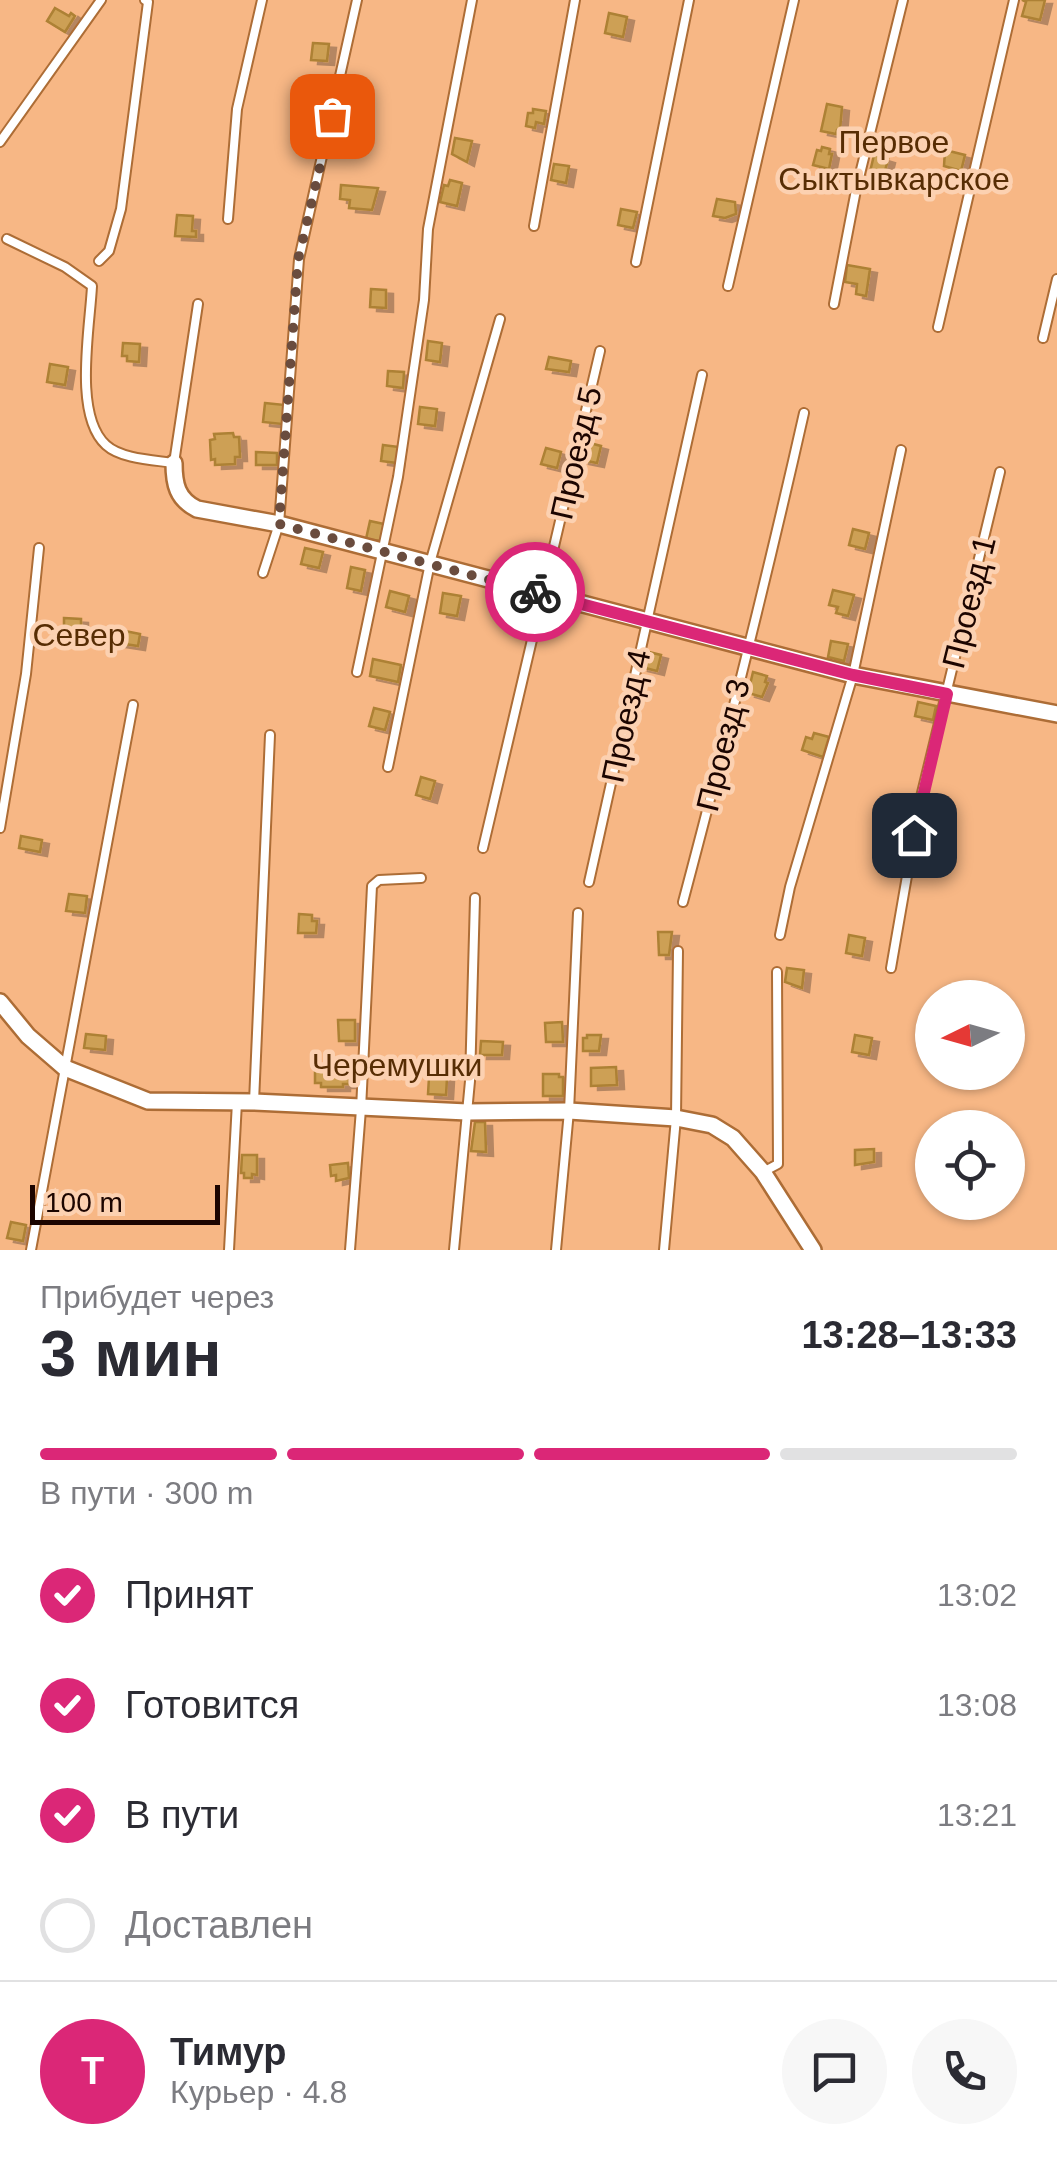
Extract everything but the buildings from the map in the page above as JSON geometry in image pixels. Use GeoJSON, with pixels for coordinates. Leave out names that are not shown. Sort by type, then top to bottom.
{"type":"FeatureCollection","features":[{"type":"Feature","properties":{"kind":"street"},"geometry":{"type":"LineString","coordinates":[[174,463],[177,491],[186,503],[222,515],[279,524],[853,675],[1057,714]]}},
{"type":"Feature","properties":{"kind":"street"},"geometry":{"type":"LineString","coordinates":[[0,1002],[28,1036],[65,1068],[148,1102],[245,1102],[467,1112],[569,1111],[676,1118],[712,1126],[733,1138],[763,1172],[814,1250]]}},
{"type":"Feature","properties":{"kind":"lane"},"geometry":{"type":"LineString","coordinates":[[0,142],[101,0]]}},
{"type":"Feature","properties":{"kind":"lane"},"geometry":{"type":"LineString","coordinates":[[98,261],[109,250],[121,209],[148,2],[145,0]]}},
{"type":"Feature","properties":{"kind":"lane"},"geometry":{"type":"LineString","coordinates":[[228,219],[237,109],[262,0]]}},
{"type":"Feature","properties":{"kind":"lane"},"geometry":{"type":"LineString","coordinates":[[263,574],[279,524],[298,260],[357,0]]}},
{"type":"Feature","properties":{"kind":"lane"},"geometry":{"type":"LineString","coordinates":[[357,672],[384,553],[424,300],[428,229],[472,0]]}},
{"type":"Feature","properties":{"kind":"lane"},"geometry":{"type":"LineString","coordinates":[[534,226],[576,0]]}},
{"type":"Feature","properties":{"kind":"lane"},"geometry":{"type":"LineString","coordinates":[[636,262],[689,0]]}},
{"type":"Feature","properties":{"kind":"lane"},"geometry":{"type":"LineString","coordinates":[[728,286],[794,0]]}},
{"type":"Feature","properties":{"kind":"lane"},"geometry":{"type":"LineString","coordinates":[[834,304],[856,190],[903,0]]}},
{"type":"Feature","properties":{"kind":"lane"},"geometry":{"type":"LineString","coordinates":[[938,327],[1014,0]]}},
{"type":"Feature","properties":{"kind":"lane"},"geometry":{"type":"LineString","coordinates":[[8,239],[65,267],[92,286],[85,391],[90,424],[107,447],[126,454],[174,463],[198,304]]}},
{"type":"Feature","properties":{"kind":"lane"},"geometry":{"type":"LineString","coordinates":[[1043,338],[1057,279]]}},
{"type":"Feature","properties":{"kind":"lane"},"geometry":{"type":"LineString","coordinates":[[388,767],[430,563],[500,318]]}},
{"type":"Feature","properties":{"kind":"lane","name":"Проезд 5"},"geometry":{"type":"LineString","coordinates":[[483,848],[600,350]]}},
{"type":"Feature","properties":{"kind":"lane","name":"Проезд 4"},"geometry":{"type":"LineString","coordinates":[[590,882],[702,375]]}},
{"type":"Feature","properties":{"kind":"lane","name":"Проезд 3"},"geometry":{"type":"LineString","coordinates":[[683,902],[734,716],[804,414]]}},
{"type":"Feature","properties":{"kind":"lane"},"geometry":{"type":"LineString","coordinates":[[780,935],[790,887],[853,675],[901,450]]}},
{"type":"Feature","properties":{"kind":"lane","name":"Проезд 1"},"geometry":{"type":"LineString","coordinates":[[891,968],[920,801],[1000,472]]}},
{"type":"Feature","properties":{"kind":"lane"},"geometry":{"type":"LineString","coordinates":[[0,828],[26,674],[38,548]]}},
{"type":"Feature","properties":{"kind":"lane"},"geometry":{"type":"LineString","coordinates":[[31,1250],[133,705]]}},
{"type":"Feature","properties":{"kind":"lane"},"geometry":{"type":"LineString","coordinates":[[229,1250],[245,1102],[270,735]]}},
{"type":"Feature","properties":{"kind":"lane"},"geometry":{"type":"LineString","coordinates":[[350,1250],[372,886],[379,880],[421,878]]}},
{"type":"Feature","properties":{"kind":"lane"},"geometry":{"type":"LineString","coordinates":[[454,1250],[467,1112],[474,898]]}},
{"type":"Feature","properties":{"kind":"lane"},"geometry":{"type":"LineString","coordinates":[[556,1250],[569,1111],[578,912]]}},
{"type":"Feature","properties":{"kind":"lane"},"geometry":{"type":"LineString","coordinates":[[664,1250],[676,1118],[678,951]]}},
{"type":"Feature","properties":{"kind":"lane"},"geometry":{"type":"LineString","coordinates":[[763,1172],[778,1164],[777,972]]}},
{"type":"Feature","properties":{"kind":"green space"},"geometry":{"type":"Polygon","coordinates":[[[0,0],[1057,0],[1057,1250],[0,1250],[0,0]]]}},
{"type":"Feature","properties":{"kind":"way so far"},"geometry":{"type":"LineString","coordinates":[[332,116],[298,260],[279,524],[535,592]]}},
{"type":"Feature","properties":{"kind":"route"},"geometry":{"type":"LineString","coordinates":[[535,592],[853,675],[947,694],[914,835]]}},
{"type":"Feature","properties":{"kind":"park label","name":"Первое Сыктывкарское"},"geometry":{"type":"Point","coordinates":[894,160]}},
{"type":"Feature","properties":{"kind":"park label","name":"Север"},"geometry":{"type":"Point","coordinates":[79,635]}},
{"type":"Feature","properties":{"kind":"park label","name":"Черемушки"},"geometry":{"type":"Point","coordinates":[397,1065]}}]}
